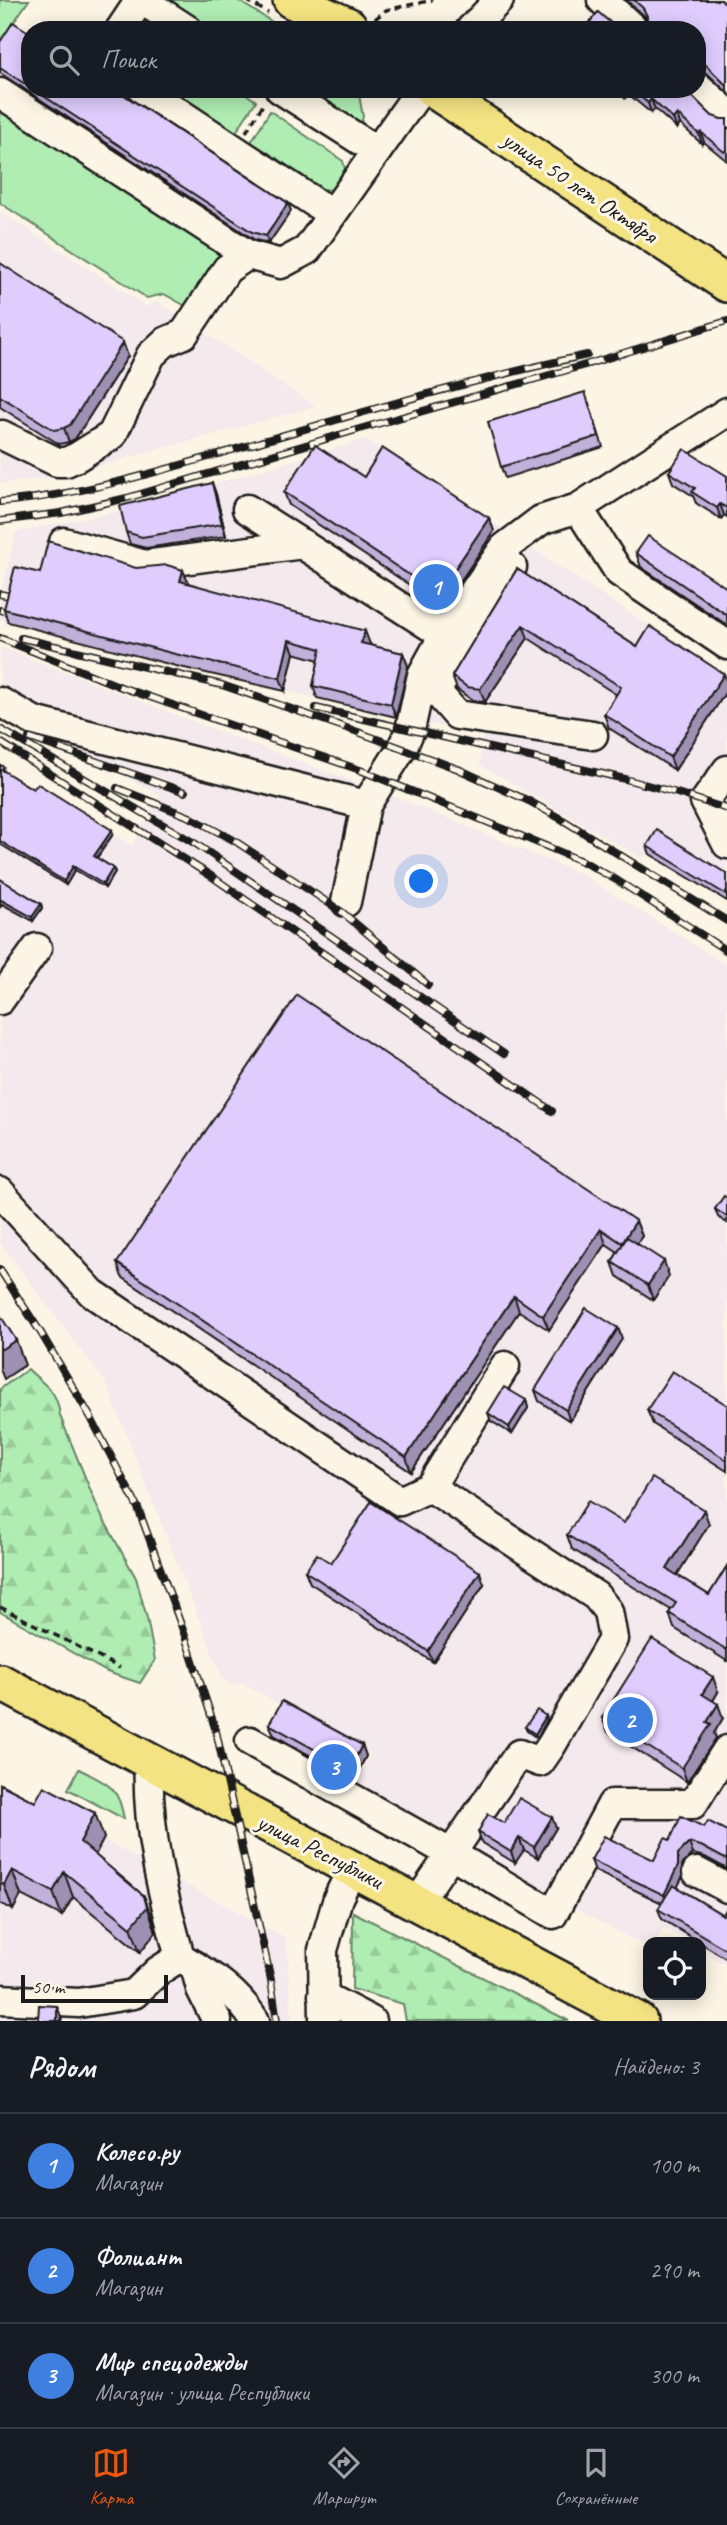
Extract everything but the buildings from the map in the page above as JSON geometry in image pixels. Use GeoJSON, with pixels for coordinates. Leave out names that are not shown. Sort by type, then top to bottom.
{"type":"FeatureCollection","features":[{"type":"Feature","properties":{"kind":"main road"},"geometry":{"type":"LineString","coordinates":[[291,0],[345,21]]}},
{"type":"Feature","properties":{"kind":"main road"},"geometry":{"type":"LineString","coordinates":[[322,0],[351,21]]}},
{"type":"Feature","properties":{"kind":"main road","name":"улица 50 лет Октября"},"geometry":{"type":"LineString","coordinates":[[446,98],[727,284]]}},
{"type":"Feature","properties":{"kind":"main road","name":"улица Республики"},"geometry":{"type":"LineString","coordinates":[[0,1682],[639,2021]]}},
{"type":"Feature","properties":{"kind":"street"},"geometry":{"type":"LineString","coordinates":[[126,21],[141,0],[174,21]]}},
{"type":"Feature","properties":{"kind":"street"},"geometry":{"type":"LineString","coordinates":[[479,21],[499,0]]}},
{"type":"Feature","properties":{"kind":"street"},"geometry":{"type":"LineString","coordinates":[[602,0],[625,21]]}},
{"type":"Feature","properties":{"kind":"street"},"geometry":{"type":"LineString","coordinates":[[0,93],[248,255],[281,264],[307,250],[415,98]]}},
{"type":"Feature","properties":{"kind":"street"},"geometry":{"type":"LineString","coordinates":[[706,94],[727,113]]}},
{"type":"Feature","properties":{"kind":"street"},"geometry":{"type":"LineString","coordinates":[[156,98],[332,214]]}},
{"type":"Feature","properties":{"kind":"street"},"geometry":{"type":"LineString","coordinates":[[280,98],[377,150]]}},
{"type":"Feature","properties":{"kind":"street"},"geometry":{"type":"LineString","coordinates":[[2,435],[57,463],[77,457],[112,435],[151,355],[164,342],[184,334],[227,269],[248,255]]}},
{"type":"Feature","properties":{"kind":"street"},"geometry":{"type":"LineString","coordinates":[[346,902],[366,805],[402,748],[415,715],[422,675],[444,635],[504,548],[541,520],[579,508],[727,412]]}},
{"type":"Feature","properties":{"kind":"street"},"geometry":{"type":"LineString","coordinates":[[579,508],[618,572],[727,645]]}},
{"type":"Feature","properties":{"kind":"street"},"geometry":{"type":"LineString","coordinates":[[247,509],[444,635]]}},
{"type":"Feature","properties":{"kind":"street"},"geometry":{"type":"LineString","coordinates":[[541,520],[436,691],[457,715],[593,735]]}},
{"type":"Feature","properties":{"kind":"street"},"geometry":{"type":"LineString","coordinates":[[64,541],[145,565],[303,544]]}},
{"type":"Feature","properties":{"kind":"street"},"geometry":{"type":"LineString","coordinates":[[0,702],[34,721],[366,805]]}},
{"type":"Feature","properties":{"kind":"street"},"geometry":{"type":"LineString","coordinates":[[727,770],[705,801],[727,844]]}},
{"type":"Feature","properties":{"kind":"street"},"geometry":{"type":"LineString","coordinates":[[0,1000],[37,948]]}},
{"type":"Feature","properties":{"kind":"street"},"geometry":{"type":"LineString","coordinates":[[0,1192],[92,1293],[400,1501],[430,1487],[505,1366]]}},
{"type":"Feature","properties":{"kind":"street"},"geometry":{"type":"LineString","coordinates":[[418,1902],[519,1754],[540,1762],[613,1639],[608,1611],[596,1596],[430,1487]]}},
{"type":"Feature","properties":{"kind":"street"},"geometry":{"type":"LineString","coordinates":[[250,1741],[450,1853],[552,1914],[612,1804],[693,1804],[727,1750]]}},
{"type":"Feature","properties":{"kind":"street"},"geometry":{"type":"LineString","coordinates":[[149,1761],[151,1830],[167,1914],[187,1962],[217,2021]]}},
{"type":"Feature","properties":{"kind":"street"},"geometry":{"type":"LineString","coordinates":[[353,1867],[335,1906],[323,1950],[324,2008],[371,2021]]}},
{"type":"Feature","properties":{"kind":"street"},"geometry":{"type":"LineString","coordinates":[[696,1872],[727,1888]]}},
{"type":"Feature","properties":{"kind":"street"},"geometry":{"type":"LineString","coordinates":[[0,1999],[79,2012],[134,1994],[158,1971],[187,1962],[214,1977],[243,2003],[255,2021]]}},
{"type":"Feature","properties":{"kind":"path"},"geometry":{"type":"LineString","coordinates":[[367,21],[386,10],[433,0]]}},
{"type":"Feature","properties":{"kind":"path"},"geometry":{"type":"LineString","coordinates":[[234,151],[270,98]]}},
{"type":"Feature","properties":{"kind":"path"},"geometry":{"type":"LineString","coordinates":[[0,1607],[120,1668]]}},
{"type":"Feature","properties":{"kind":"shaded area"},"geometry":{"type":"Polygon","coordinates":[[[0,211],[148,307],[157,301],[316,406],[85,470],[43,479],[0,483],[0,211]]]}},
{"type":"Feature","properties":{"kind":"shaded area"},"geometry":{"type":"Polygon","coordinates":[[[366,439],[727,677],[727,901],[650,854],[641,858],[480,765],[483,736],[180,667],[0,619],[0,597],[16,532],[130,509],[366,439]]]}},
{"type":"Feature","properties":{"kind":"shaded area"},"geometry":{"type":"Polygon","coordinates":[[[0,647],[406,801],[581,874],[727,965],[727,1966],[706,1953],[706,1937],[679,1937],[664,1928],[659,1937],[643,1937],[643,1945],[429,1830],[354,1785],[370,1754],[241,1683],[233,1686],[223,1680],[106,1383],[0,1243],[0,768],[19,783],[132,845],[160,795],[0,712],[0,647]]]}},
{"type":"Feature","properties":{"kind":"shaded area"},"geometry":{"type":"Polygon","coordinates":[[[0,1784],[286,1938],[292,2021],[0,2021],[0,1784]]]}},
{"type":"Feature","properties":{"kind":"green space"},"geometry":{"type":"Polygon","coordinates":[[[0,0],[29,0],[0,42],[0,0]]]}},
{"type":"Feature","properties":{"kind":"green space"},"geometry":{"type":"Polygon","coordinates":[[[159,0],[237,0],[271,21],[191,21],[159,0]]]}},
{"type":"Feature","properties":{"kind":"green space"},"geometry":{"type":"Polygon","coordinates":[[[179,98],[252,98],[256,101],[234,135],[179,98]]]}},
{"type":"Feature","properties":{"kind":"green space"},"geometry":{"type":"Polygon","coordinates":[[[312,98],[360,98],[363,117],[359,128],[312,98]]]}},
{"type":"Feature","properties":{"kind":"green space"},"geometry":{"type":"Polygon","coordinates":[[[0,102],[233,250],[191,309],[164,294],[147,298],[0,203],[0,102]]]}},
{"type":"Feature","properties":{"kind":"green space"},"geometry":{"type":"Polygon","coordinates":[[[270,111],[343,161],[345,169],[332,190],[323,189],[251,142],[270,111]]]}},
{"type":"Feature","properties":{"kind":"green space"},"geometry":{"type":"Polygon","coordinates":[[[28,1369],[53,1394],[99,1511],[136,1578],[155,1660],[140,1683],[107,1672],[0,1612],[0,1389],[28,1369]]]}},
{"type":"Feature","properties":{"kind":"green space"},"geometry":{"type":"Polygon","coordinates":[[[79,1769],[110,1786],[118,1799],[124,1819],[68,1789],[79,1769]]]}},
{"type":"Feature","properties":{"kind":"green space"},"geometry":{"type":"Polygon","coordinates":[[[353,1912],[569,2021],[406,2021],[403,2004],[352,1989],[353,1912]]]}},
{"type":"Feature","properties":{"kind":"railway"},"geometry":{"type":"LineString","coordinates":[[0,521],[61,513],[127,498],[727,321]]}},
{"type":"Feature","properties":{"kind":"railway"},"geometry":{"type":"LineString","coordinates":[[0,502],[65,493],[128,479],[419,396],[587,355]]}},
{"type":"Feature","properties":{"kind":"railway"},"geometry":{"type":"LineString","coordinates":[[0,594],[15,597]]}},
{"type":"Feature","properties":{"kind":"railway"},"geometry":{"type":"LineString","coordinates":[[0,610],[11,613]]}},
{"type":"Feature","properties":{"kind":"railway"},"geometry":{"type":"LineString","coordinates":[[0,638],[121,687],[360,770],[586,863],[727,951]]}},
{"type":"Feature","properties":{"kind":"railway"},"geometry":{"type":"LineString","coordinates":[[21,638],[222,685],[458,769],[529,801],[563,820],[727,921]]}},
{"type":"Feature","properties":{"kind":"railway"},"geometry":{"type":"LineString","coordinates":[[316,708],[625,779],[727,809]]}},
{"type":"Feature","properties":{"kind":"railway"},"geometry":{"type":"LineString","coordinates":[[0,729],[196,844],[504,1054]]}},
{"type":"Feature","properties":{"kind":"railway"},"geometry":{"type":"LineString","coordinates":[[29,738],[185,792]]}},
{"type":"Feature","properties":{"kind":"railway"},"geometry":{"type":"LineString","coordinates":[[0,742],[211,876],[552,1111]]}},
{"type":"Feature","properties":{"kind":"railway"},"geometry":{"type":"LineString","coordinates":[[117,788],[190,817],[235,841],[342,912],[428,985]]}},
{"type":"Feature","properties":{"kind":"railway"},"geometry":{"type":"LineString","coordinates":[[0,1270],[90,1416],[138,1508],[184,1633],[216,1731],[271,1980],[277,2021]]}},
{"type":"Feature","properties":{"kind":"place","name":"Колесо.ру"},"geometry":{"type":"Point","coordinates":[436,587]}},
{"type":"Feature","properties":{"kind":"place","name":"Фолиант"},"geometry":{"type":"Point","coordinates":[630,1720]}},
{"type":"Feature","properties":{"kind":"place","name":"Мир спецодежды"},"geometry":{"type":"Point","coordinates":[334,1767]}}]}
